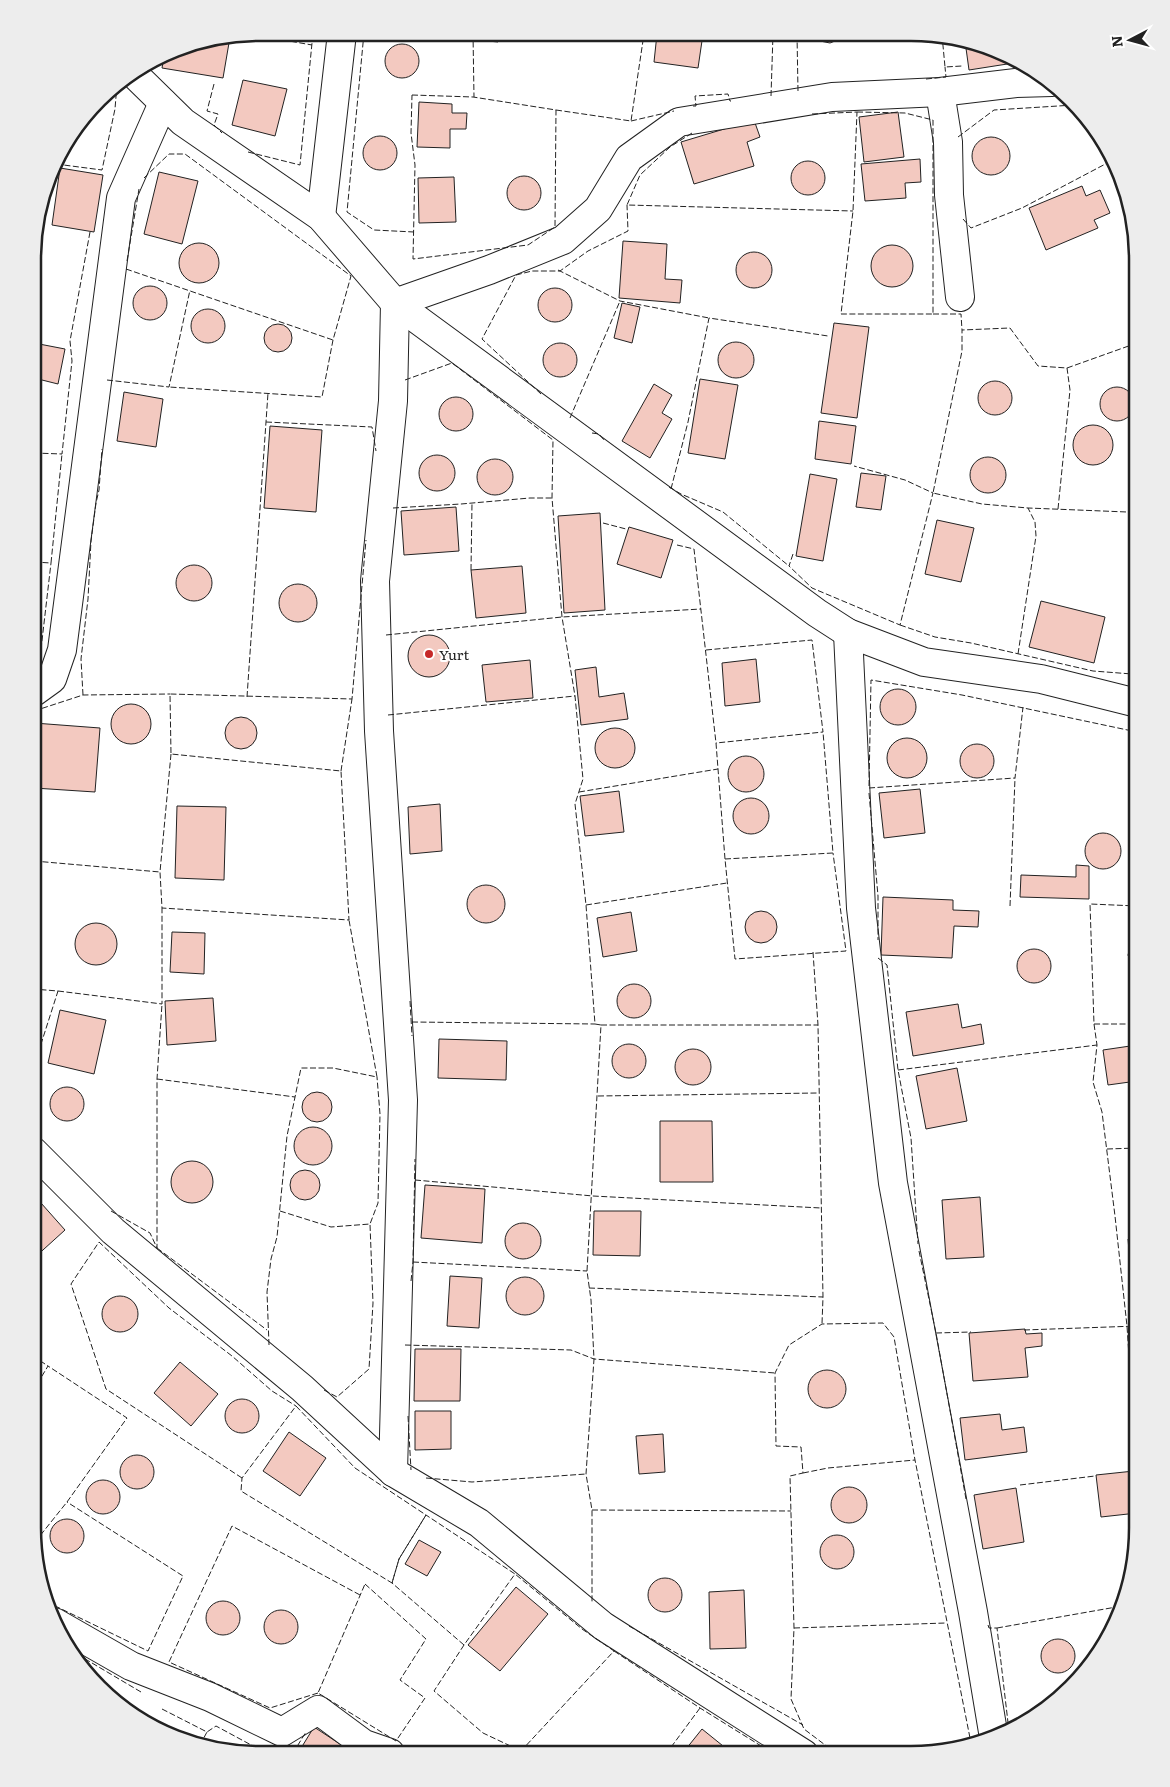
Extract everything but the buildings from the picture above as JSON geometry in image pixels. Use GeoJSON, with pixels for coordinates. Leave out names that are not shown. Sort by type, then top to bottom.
{"type":"FeatureCollection","features":[{"type":"Feature","properties":{"kind":"street"},"geometry":{"type":"LineString","coordinates":[[321,217],[341,41]]}},
{"type":"Feature","properties":{"kind":"street"},"geometry":{"type":"LineString","coordinates":[[138,78],[183,122],[321,217],[395,303],[817,613],[848,633],[924,662],[1041,679],[1129,701]]}},
{"type":"Feature","properties":{"kind":"street"},"geometry":{"type":"LineString","coordinates":[[395,303],[488,270],[563,240],[598,210],[629,158],[679,122],[832,97],[940,92],[1016,83],[1039,82]]}},
{"type":"Feature","properties":{"kind":"street"},"geometry":{"type":"LineString","coordinates":[[940,92],[948,142],[949,195],[960,297]]}},
{"type":"Feature","properties":{"kind":"street"},"geometry":{"type":"LineString","coordinates":[[41,687],[52,679],[62,650],[122,198],[163,103]]}},
{"type":"Feature","properties":{"kind":"street"},"geometry":{"type":"LineString","coordinates":[[392,1472],[403,1100],[379,731],[375,581],[393,401],[395,303]]}},
{"type":"Feature","properties":{"kind":"street"},"geometry":{"type":"LineString","coordinates":[[848,633],[860,908],[893,1183],[973,1612],[993,1730]]}},
{"type":"Feature","properties":{"kind":"street"},"geometry":{"type":"LineString","coordinates":[[41,1159],[113,1231],[302,1388],[392,1472],[479,1523],[603,1626],[791,1746]]}},
{"type":"Feature","properties":{"kind":"street"},"geometry":{"type":"LineString","coordinates":[[66,1629],[131,1666],[210,1697],[282,1732],[318,1710],[364,1744],[370,1746]]}},
{"type":"Feature","properties":{"kind":"fence"},"geometry":{"type":"LineString","coordinates":[[289,41],[312,45]]}},
{"type":"Feature","properties":{"kind":"fence"},"geometry":{"type":"LineString","coordinates":[[248,152],[300,165],[312,41]]}},
{"type":"Feature","properties":{"kind":"fence"},"geometry":{"type":"LineString","coordinates":[[363,41],[347,212],[374,230],[414,232]]}},
{"type":"Feature","properties":{"kind":"fence"},"geometry":{"type":"LineString","coordinates":[[473,41],[474,97]]}},
{"type":"Feature","properties":{"kind":"fence"},"geometry":{"type":"LineString","coordinates":[[556,110],[631,121],[643,41]]}},
{"type":"Feature","properties":{"kind":"fence"},"geometry":{"type":"LineString","coordinates":[[771,96],[773,41]]}},
{"type":"Feature","properties":{"kind":"fence"},"geometry":{"type":"LineString","coordinates":[[797,41],[799,91]]}},
{"type":"Feature","properties":{"kind":"fence"},"geometry":{"type":"LineString","coordinates":[[943,43],[945,67],[962,66]]}},
{"type":"Feature","properties":{"kind":"fence"},"geometry":{"type":"LineString","coordinates":[[926,79],[946,77],[945,67]]}},
{"type":"Feature","properties":{"kind":"fence"},"geometry":{"type":"LineString","coordinates":[[214,84],[207,111],[218,114],[214,125],[222,133]]}},
{"type":"Feature","properties":{"kind":"fence"},"geometry":{"type":"LineString","coordinates":[[63,165],[102,170],[115,109],[116,94]]}},
{"type":"Feature","properties":{"kind":"fence"},"geometry":{"type":"LineString","coordinates":[[693,106],[696,106],[695,96],[728,94],[731,101]]}},
{"type":"Feature","properties":{"kind":"fence"},"geometry":{"type":"LineString","coordinates":[[412,95],[473,97],[556,110],[555,227],[528,245],[413,259],[415,165],[411,133],[412,95]]}},
{"type":"Feature","properties":{"kind":"fence"},"geometry":{"type":"LineString","coordinates":[[958,137],[994,110],[1066,106]]}},
{"type":"Feature","properties":{"kind":"fence"},"geometry":{"type":"LineString","coordinates":[[631,121],[674,111]]}},
{"type":"Feature","properties":{"kind":"fence"},"geometry":{"type":"LineString","coordinates":[[857,112],[905,113],[933,120],[933,314],[841,314],[853,211],[857,112]]}},
{"type":"Feature","properties":{"kind":"fence"},"geometry":{"type":"LineString","coordinates":[[812,114],[857,112]]}},
{"type":"Feature","properties":{"kind":"fence"},"geometry":{"type":"LineString","coordinates":[[692,133],[670,147],[640,175],[627,205],[853,211]]}},
{"type":"Feature","properties":{"kind":"fence"},"geometry":{"type":"LineString","coordinates":[[144,178],[169,154],[185,154],[351,276],[333,340],[322,397],[169,387]]}},
{"type":"Feature","properties":{"kind":"fence"},"geometry":{"type":"LineString","coordinates":[[963,219],[971,228],[1022,208],[1106,164]]}},
{"type":"Feature","properties":{"kind":"fence"},"geometry":{"type":"LineString","coordinates":[[127,261],[139,189]]}},
{"type":"Feature","properties":{"kind":"fence"},"geometry":{"type":"LineString","coordinates":[[541,394],[482,339],[516,275],[532,271],[560,271],[588,251],[628,231],[627,205]]}},
{"type":"Feature","properties":{"kind":"fence"},"geometry":{"type":"LineString","coordinates":[[41,453],[62,454],[72,361],[70,341],[90,232]]}},
{"type":"Feature","properties":{"kind":"fence"},"geometry":{"type":"LineString","coordinates":[[126,269],[333,340]]}},
{"type":"Feature","properties":{"kind":"fence"},"geometry":{"type":"LineString","coordinates":[[558,270],[620,301],[709,318]]}},
{"type":"Feature","properties":{"kind":"fence"},"geometry":{"type":"LineString","coordinates":[[107,380],[169,387],[190,290]]}},
{"type":"Feature","properties":{"kind":"fence"},"geometry":{"type":"LineString","coordinates":[[570,418],[620,301]]}},
{"type":"Feature","properties":{"kind":"fence"},"geometry":{"type":"LineString","coordinates":[[933,314],[961,314],[962,330]]}},
{"type":"Feature","properties":{"kind":"fence"},"geometry":{"type":"LineString","coordinates":[[671,489],[688,422],[709,318],[828,336]]}},
{"type":"Feature","properties":{"kind":"fence"},"geometry":{"type":"LineString","coordinates":[[1058,509],[1070,390],[1067,368],[1038,366],[1010,328],[962,330],[962,351],[933,493],[982,504],[1028,508],[1129,513]]}},
{"type":"Feature","properties":{"kind":"fence"},"geometry":{"type":"LineString","coordinates":[[1067,368],[1129,346]]}},
{"type":"Feature","properties":{"kind":"fence"},"geometry":{"type":"LineString","coordinates":[[405,380],[452,363],[553,440],[552,498],[562,617],[575,696],[583,779],[575,804],[586,905],[595,1024],[601,1025],[587,1271],[591,1300],[594,1359],[586,1474],[592,1510],[592,1603]]}},
{"type":"Feature","properties":{"kind":"fence"},"geometry":{"type":"LineString","coordinates":[[247,697],[268,393]]}},
{"type":"Feature","properties":{"kind":"fence"},"geometry":{"type":"LineString","coordinates":[[266,422],[372,427],[376,451]]}},
{"type":"Feature","properties":{"kind":"fence"},"geometry":{"type":"LineString","coordinates":[[592,433],[599,434],[604,440]]}},
{"type":"Feature","properties":{"kind":"fence"},"geometry":{"type":"LineString","coordinates":[[83,695],[81,659],[88,599],[91,541],[99,490],[102,449]]}},
{"type":"Feature","properties":{"kind":"fence"},"geometry":{"type":"LineString","coordinates":[[41,562],[51,563],[62,454]]}},
{"type":"Feature","properties":{"kind":"fence"},"geometry":{"type":"LineString","coordinates":[[793,554],[789,566],[812,588],[900,625],[933,493],[905,480],[854,466]]}},
{"type":"Feature","properties":{"kind":"fence"},"geometry":{"type":"LineString","coordinates":[[669,487],[723,512],[789,566]]}},
{"type":"Feature","properties":{"kind":"fence"},"geometry":{"type":"LineString","coordinates":[[393,508],[552,498]]}},
{"type":"Feature","properties":{"kind":"fence"},"geometry":{"type":"LineString","coordinates":[[471,570],[472,503]]}},
{"type":"Feature","properties":{"kind":"fence"},"geometry":{"type":"LineString","coordinates":[[1018,654],[1036,536],[1035,522],[1028,508]]}},
{"type":"Feature","properties":{"kind":"fence"},"geometry":{"type":"LineString","coordinates":[[603,523],[626,529]]}},
{"type":"Feature","properties":{"kind":"fence"},"geometry":{"type":"LineString","coordinates":[[171,754],[160,872],[162,908],[349,920],[341,771],[171,754],[170,694],[352,699],[366,540]]}},
{"type":"Feature","properties":{"kind":"fence"},"geometry":{"type":"LineString","coordinates":[[677,545],[694,549],[716,743],[735,959],[846,951],[833,853]]}},
{"type":"Feature","properties":{"kind":"fence"},"geometry":{"type":"LineString","coordinates":[[41,649],[51,563]]}},
{"type":"Feature","properties":{"kind":"fence"},"geometry":{"type":"LineString","coordinates":[[386,635],[562,617],[701,609]]}},
{"type":"Feature","properties":{"kind":"fence"},"geometry":{"type":"LineString","coordinates":[[900,625],[935,637],[971,643],[1093,671],[1129,674]]}},
{"type":"Feature","properties":{"kind":"fence"},"geometry":{"type":"LineString","coordinates":[[706,650],[812,640],[823,732],[716,743]]}},
{"type":"Feature","properties":{"kind":"fence"},"geometry":{"type":"LineString","coordinates":[[869,786],[871,680],[962,695],[1129,730]]}},
{"type":"Feature","properties":{"kind":"fence"},"geometry":{"type":"LineString","coordinates":[[41,709],[83,695],[170,694]]}},
{"type":"Feature","properties":{"kind":"fence"},"geometry":{"type":"LineString","coordinates":[[388,715],[575,696]]}},
{"type":"Feature","properties":{"kind":"fence"},"geometry":{"type":"LineString","coordinates":[[341,771],[352,699]]}},
{"type":"Feature","properties":{"kind":"fence"},"geometry":{"type":"LineString","coordinates":[[869,788],[1015,778],[1023,707]]}},
{"type":"Feature","properties":{"kind":"fence"},"geometry":{"type":"LineString","coordinates":[[725,859],[833,853],[823,732]]}},
{"type":"Feature","properties":{"kind":"fence"},"geometry":{"type":"LineString","coordinates":[[579,792],[718,769]]}},
{"type":"Feature","properties":{"kind":"fence"},"geometry":{"type":"LineString","coordinates":[[1010,906],[1015,778]]}},
{"type":"Feature","properties":{"kind":"fence"},"geometry":{"type":"LineString","coordinates":[[869,793],[878,896],[878,940]]}},
{"type":"Feature","properties":{"kind":"fence"},"geometry":{"type":"LineString","coordinates":[[41,862],[160,872]]}},
{"type":"Feature","properties":{"kind":"fence"},"geometry":{"type":"LineString","coordinates":[[586,905],[727,883]]}},
{"type":"Feature","properties":{"kind":"fence"},"geometry":{"type":"LineString","coordinates":[[1129,906],[1090,904],[1094,1024],[1097,1045],[1093,1082],[1102,1112],[1129,1356]]}},
{"type":"Feature","properties":{"kind":"fence"},"geometry":{"type":"LineString","coordinates":[[58,991],[162,1004],[162,908]]}},
{"type":"Feature","properties":{"kind":"fence"},"geometry":{"type":"LineString","coordinates":[[269,1345],[267,1292],[271,1259],[277,1237],[287,1136],[301,1068],[333,1068],[377,1077],[349,920]]}},
{"type":"Feature","properties":{"kind":"fence"},"geometry":{"type":"LineString","coordinates":[[813,952],[818,1025],[822,1324]]}},
{"type":"Feature","properties":{"kind":"fence"},"geometry":{"type":"LineString","coordinates":[[878,958],[887,965],[898,1070],[911,1138],[918,1244]]}},
{"type":"Feature","properties":{"kind":"fence"},"geometry":{"type":"LineString","coordinates":[[41,990],[58,991],[41,1044]]}},
{"type":"Feature","properties":{"kind":"fence"},"geometry":{"type":"LineString","coordinates":[[410,1001],[412,1036]]}},
{"type":"Feature","properties":{"kind":"fence"},"geometry":{"type":"LineString","coordinates":[[111,1211],[150,1233],[157,1248],[157,1079],[162,1004]]}},
{"type":"Feature","properties":{"kind":"fence"},"geometry":{"type":"LineString","coordinates":[[412,1022],[595,1024]]}},
{"type":"Feature","properties":{"kind":"fence"},"geometry":{"type":"LineString","coordinates":[[1094,1024],[1129,1024]]}},
{"type":"Feature","properties":{"kind":"fence"},"geometry":{"type":"LineString","coordinates":[[601,1025],[818,1025]]}},
{"type":"Feature","properties":{"kind":"fence"},"geometry":{"type":"LineString","coordinates":[[898,1070],[1097,1045]]}},
{"type":"Feature","properties":{"kind":"fence"},"geometry":{"type":"LineString","coordinates":[[280,1211],[331,1227],[370,1224],[378,1203],[380,1114],[377,1077]]}},
{"type":"Feature","properties":{"kind":"fence"},"geometry":{"type":"LineString","coordinates":[[157,1079],[295,1097]]}},
{"type":"Feature","properties":{"kind":"fence"},"geometry":{"type":"LineString","coordinates":[[598,1096],[818,1093]]}},
{"type":"Feature","properties":{"kind":"fence"},"geometry":{"type":"LineString","coordinates":[[1107,1149],[1129,1148]]}},
{"type":"Feature","properties":{"kind":"fence"},"geometry":{"type":"LineString","coordinates":[[411,1281],[415,1159]]}},
{"type":"Feature","properties":{"kind":"fence"},"geometry":{"type":"LineString","coordinates":[[415,1180],[593,1196],[821,1208]]}},
{"type":"Feature","properties":{"kind":"fence"},"geometry":{"type":"LineString","coordinates":[[324,1390],[337,1397],[369,1369],[373,1303],[370,1224]]}},
{"type":"Feature","properties":{"kind":"fence"},"geometry":{"type":"LineString","coordinates":[[242,1478],[106,1389],[71,1284],[99,1242],[169,1308],[232,1356],[272,1391],[296,1406]]}},
{"type":"Feature","properties":{"kind":"fence"},"geometry":{"type":"LineString","coordinates":[[157,1248],[267,1330]]}},
{"type":"Feature","properties":{"kind":"fence"},"geometry":{"type":"LineString","coordinates":[[919,1251],[966,1499]]}},
{"type":"Feature","properties":{"kind":"fence"},"geometry":{"type":"LineString","coordinates":[[413,1262],[587,1271]]}},
{"type":"Feature","properties":{"kind":"fence"},"geometry":{"type":"LineString","coordinates":[[589,1288],[823,1297]]}},
{"type":"Feature","properties":{"kind":"fence"},"geometry":{"type":"LineString","coordinates":[[826,1746],[804,1729],[791,1699],[794,1628],[790,1476],[803,1473],[801,1447],[776,1446],[775,1373],[789,1345],[822,1324],[883,1323],[894,1337],[915,1460],[970,1737]]}},
{"type":"Feature","properties":{"kind":"fence"},"geometry":{"type":"LineString","coordinates":[[1024,1330],[1129,1326]]}},
{"type":"Feature","properties":{"kind":"fence"},"geometry":{"type":"LineString","coordinates":[[936,1333],[971,1332]]}},
{"type":"Feature","properties":{"kind":"fence"},"geometry":{"type":"LineString","coordinates":[[405,1345],[571,1350],[594,1359],[775,1373]]}},
{"type":"Feature","properties":{"kind":"fence"},"geometry":{"type":"LineString","coordinates":[[41,1361],[48,1366]]}},
{"type":"Feature","properties":{"kind":"fence"},"geometry":{"type":"LineString","coordinates":[[41,1378],[48,1366],[127,1418],[67,1502],[41,1534]]}},
{"type":"Feature","properties":{"kind":"fence"},"geometry":{"type":"LineString","coordinates":[[296,1406],[355,1468],[426,1515],[399,1559],[392,1583],[241,1491],[242,1478],[296,1406]]}},
{"type":"Feature","properties":{"kind":"fence"},"geometry":{"type":"LineString","coordinates":[[408,1416],[411,1470]]}},
{"type":"Feature","properties":{"kind":"fence"},"geometry":{"type":"LineString","coordinates":[[803,1473],[828,1468],[915,1460]]}},
{"type":"Feature","properties":{"kind":"fence"},"geometry":{"type":"LineString","coordinates":[[426,1478],[472,1482],[586,1474]]}},
{"type":"Feature","properties":{"kind":"fence"},"geometry":{"type":"LineString","coordinates":[[1020,1485],[1095,1476]]}},
{"type":"Feature","properties":{"kind":"fence"},"geometry":{"type":"LineString","coordinates":[[56,1606],[148,1651],[183,1576],[67,1502]]}},
{"type":"Feature","properties":{"kind":"fence"},"geometry":{"type":"LineString","coordinates":[[592,1510],[791,1511]]}},
{"type":"Feature","properties":{"kind":"fence"},"geometry":{"type":"LineString","coordinates":[[464,1645],[392,1583],[399,1559],[426,1515],[515,1574]]}},
{"type":"Feature","properties":{"kind":"fence"},"geometry":{"type":"LineString","coordinates":[[318,1693],[270,1708],[169,1662],[232,1526],[360,1595]]}},
{"type":"Feature","properties":{"kind":"fence"},"geometry":{"type":"LineString","coordinates":[[464,1645],[515,1574]]}},
{"type":"Feature","properties":{"kind":"fence"},"geometry":{"type":"LineString","coordinates":[[515,1574],[582,1629],[614,1651],[526,1746]]}},
{"type":"Feature","properties":{"kind":"fence"},"geometry":{"type":"LineString","coordinates":[[365,1584],[426,1639],[400,1680],[425,1698],[396,1741],[318,1693],[365,1584]]}},
{"type":"Feature","properties":{"kind":"fence"},"geometry":{"type":"LineString","coordinates":[[997,1628],[1113,1608]]}},
{"type":"Feature","properties":{"kind":"fence"},"geometry":{"type":"LineString","coordinates":[[794,1628],[946,1623]]}},
{"type":"Feature","properties":{"kind":"fence"},"geometry":{"type":"LineString","coordinates":[[988,1625],[989,1628],[997,1628],[1008,1723]]}},
{"type":"Feature","properties":{"kind":"fence"},"geometry":{"type":"LineString","coordinates":[[629,1626],[803,1725]]}},
{"type":"Feature","properties":{"kind":"fence"},"geometry":{"type":"LineString","coordinates":[[464,1645],[434,1691],[483,1733],[510,1746]]}},
{"type":"Feature","properties":{"kind":"fence"},"geometry":{"type":"LineString","coordinates":[[614,1651],[761,1746]]}},
{"type":"Feature","properties":{"kind":"fence"},"geometry":{"type":"LineString","coordinates":[[84,1658],[141,1692]]}},
{"type":"Feature","properties":{"kind":"fence"},"geometry":{"type":"LineString","coordinates":[[672,1746],[700,1708]]}},
{"type":"Feature","properties":{"kind":"fence"},"geometry":{"type":"LineString","coordinates":[[162,1709],[207,1732],[216,1726],[252,1746]]}},
{"type":"Feature","properties":{"kind":"fence"},"geometry":{"type":"LineString","coordinates":[[204,1738],[207,1732]]}},
{"type":"Feature","properties":{"kind":"fence"},"geometry":{"type":"LineString","coordinates":[[297,1746],[306,1732]]}},
{"type":"Feature","properties":{"kind":"place","name":"Yurt"},"geometry":{"type":"Point","coordinates":[429,654]}}]}
